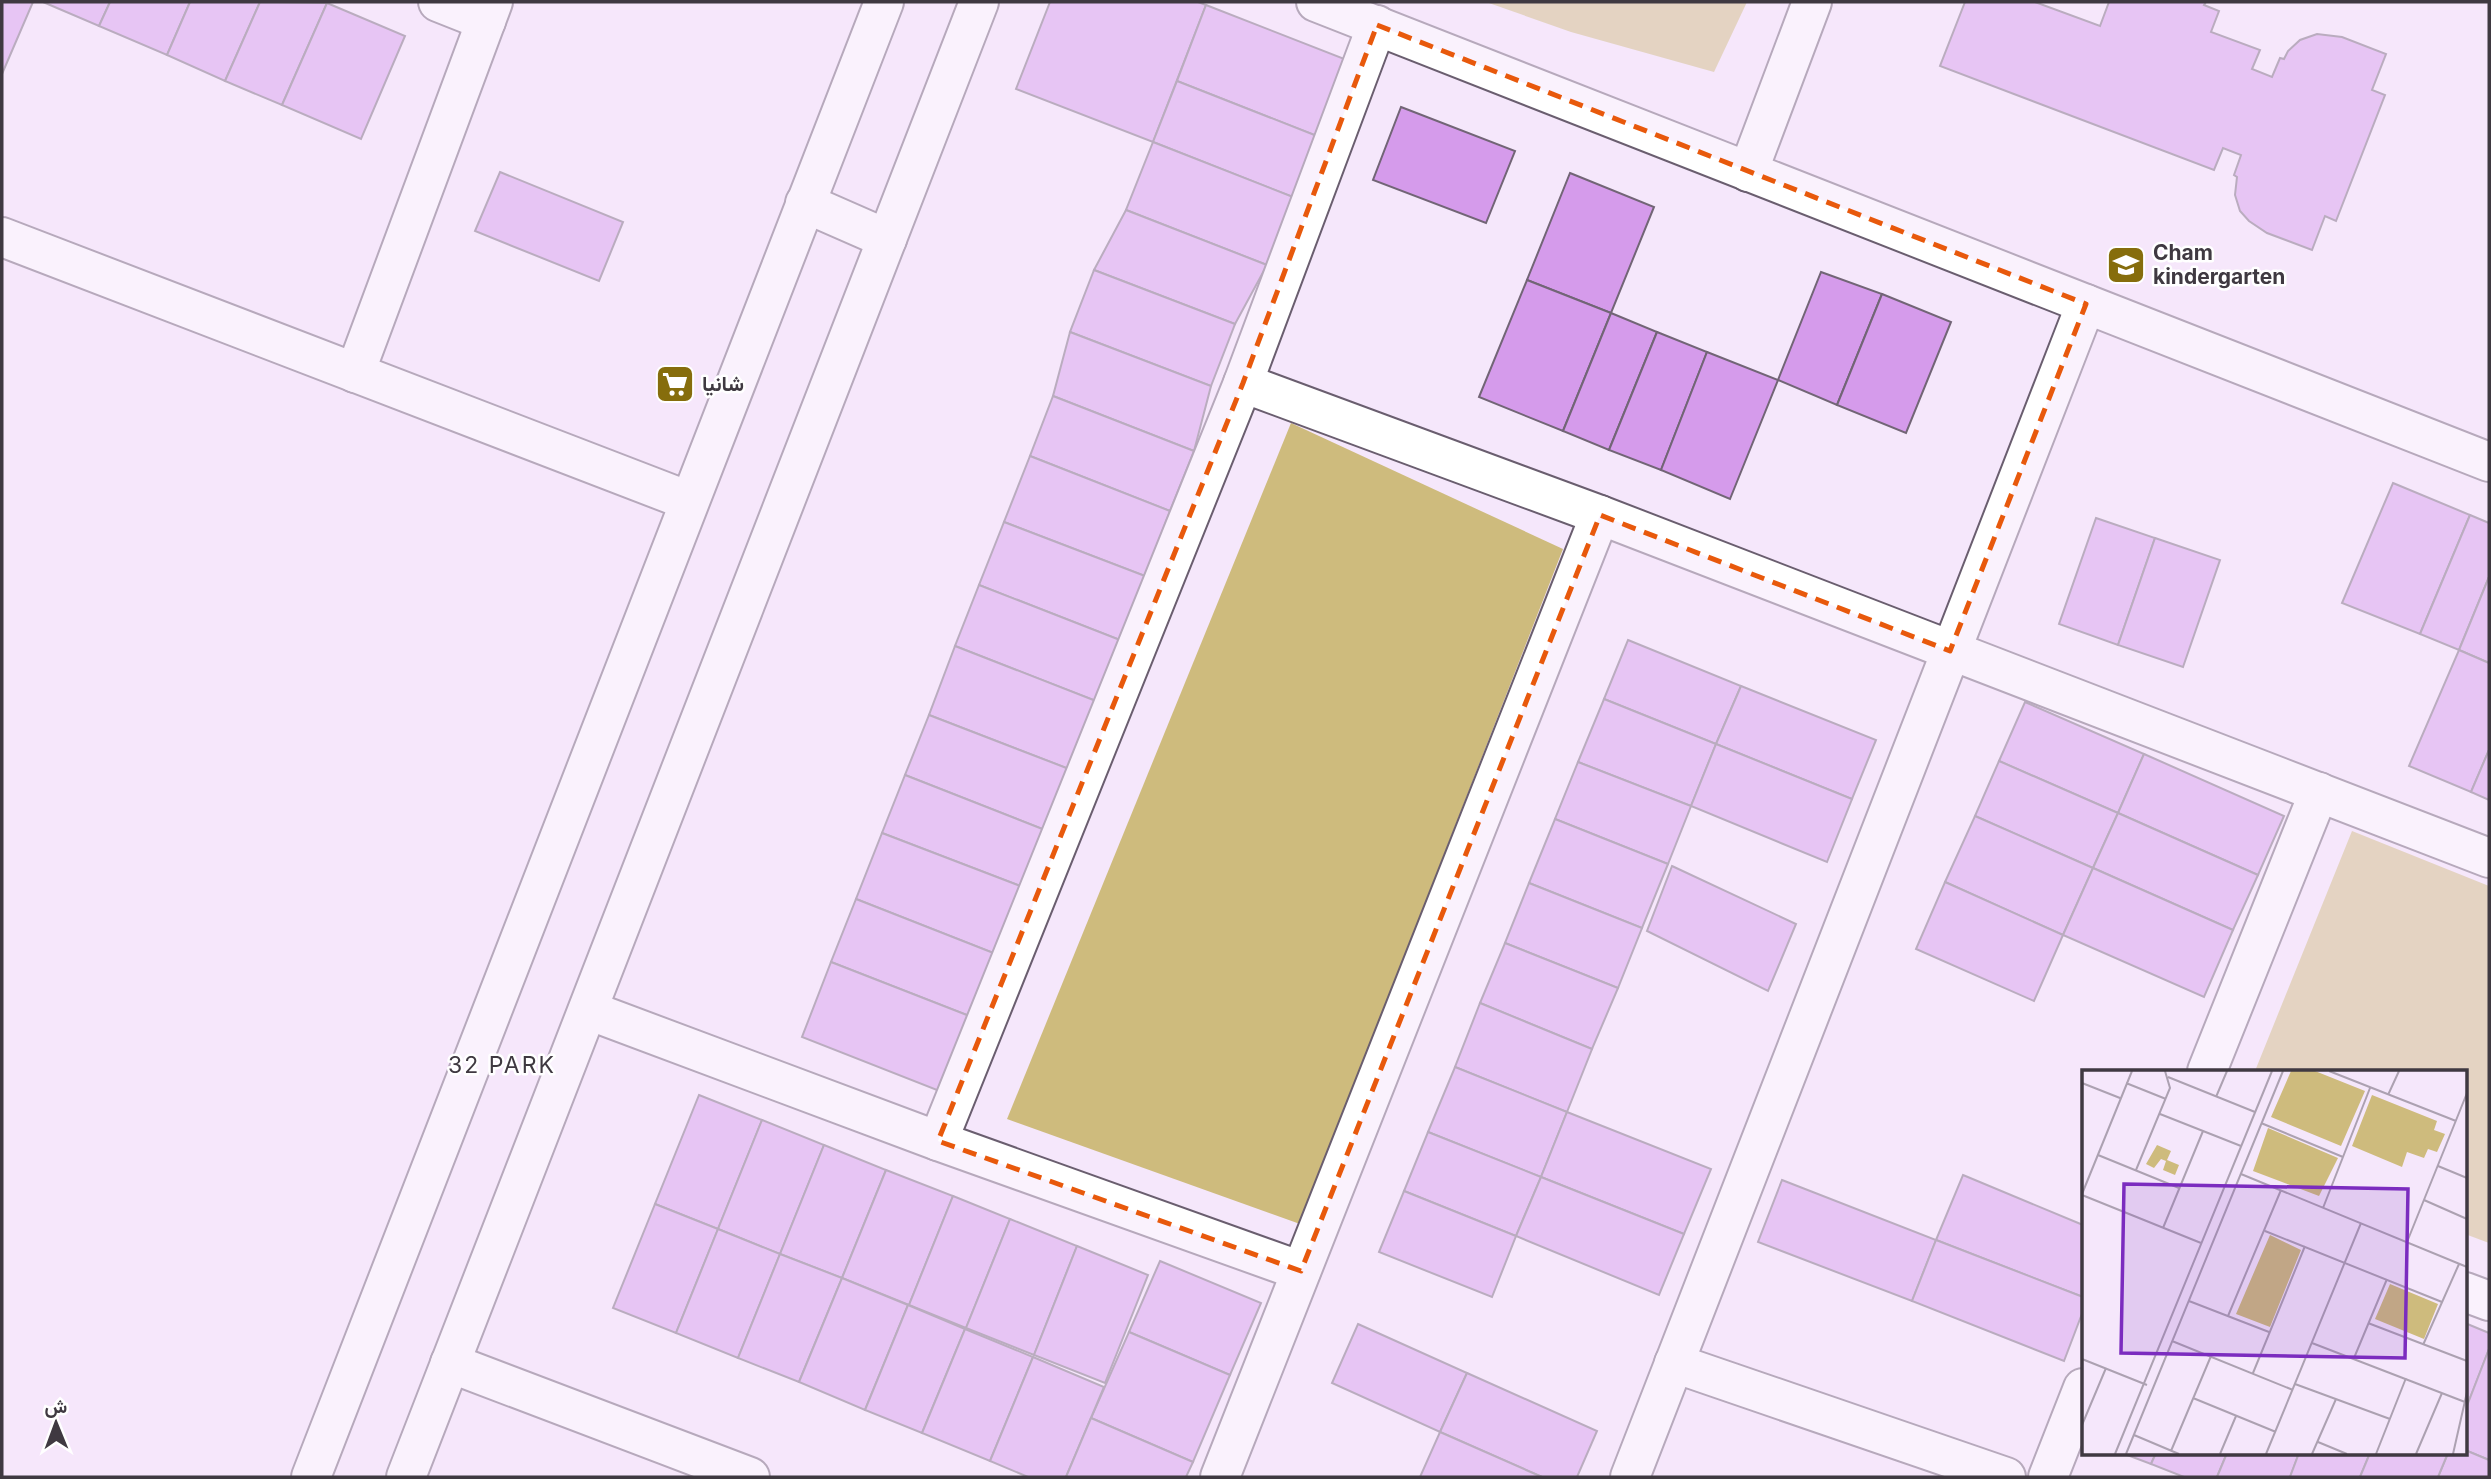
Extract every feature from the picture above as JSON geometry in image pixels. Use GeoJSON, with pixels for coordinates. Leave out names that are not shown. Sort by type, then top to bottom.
{"type":"FeatureCollection","features":[{"type":"Feature","properties":{"kind":"street"},"geometry":{"type":"LineString","coordinates":[[355,373],[490,11],[438,2]]}},
{"type":"Feature","properties":{"kind":"street"},"geometry":{"type":"LineString","coordinates":[[311,1477],[884,2]]}},
{"type":"Feature","properties":{"kind":"street"},"geometry":{"type":"LineString","coordinates":[[406,1477],[979,2]]}},
{"type":"Feature","properties":{"kind":"street"},"geometry":{"type":"LineString","coordinates":[[1317,2],[2489,462]]}},
{"type":"Feature","properties":{"kind":"street"},"geometry":{"type":"LineString","coordinates":[[1748,172],[1812,2]]}},
{"type":"Feature","properties":{"kind":"street"},"geometry":{"type":"LineString","coordinates":[[938,1141],[1243,383],[1377,25]]}},
{"type":"Feature","properties":{"kind":"street"},"geometry":{"type":"LineString","coordinates":[[806,203],[887,239]]}},
{"type":"Feature","properties":{"kind":"street"},"geometry":{"type":"LineString","coordinates":[[2,237],[689,501]]}},
{"type":"Feature","properties":{"kind":"street"},"geometry":{"type":"LineString","coordinates":[[1630,1477],[2086,304]]}},
{"type":"Feature","properties":{"kind":"street"},"geometry":{"type":"LineString","coordinates":[[1243,383],[1600,515],[2489,859]]}},
{"type":"Feature","properties":{"kind":"street"},"geometry":{"type":"LineString","coordinates":[[1220,1477],[1600,515]]}},
{"type":"Feature","properties":{"kind":"street"},"geometry":{"type":"LineString","coordinates":[[2207,1070],[2319,792]]}},
{"type":"Feature","properties":{"kind":"street"},"geometry":{"type":"LineString","coordinates":[[588,1010],[938,1141],[1301,1271]]}},
{"type":"Feature","properties":{"kind":"street"},"geometry":{"type":"LineString","coordinates":[[2466,1292],[2489,1301]]}},
{"type":"Feature","properties":{"kind":"street"},"geometry":{"type":"LineString","coordinates":[[450,1363],[750,1477]]}},
{"type":"Feature","properties":{"kind":"street"},"geometry":{"type":"LineString","coordinates":[[1674,1363],[2006,1477]]}},
{"type":"Feature","properties":{"kind":"street"},"geometry":{"type":"LineString","coordinates":[[2048,1477],[2082,1391]]}},
{"type":"Feature","properties":{"kind":"highlighted area"},"geometry":{"type":"Polygon","coordinates":[[[1377,25],[2086,304],[1950,651],[1600,515],[1301,1271],[938,1141],[1243,383],[1377,25]]]}},
{"type":"Feature","properties":{"kind":"shaded area"},"geometry":{"type":"Polygon","coordinates":[[[1486,2],[1747,2],[1714,72],[1571,32],[1486,2]]]}},
{"type":"Feature","properties":{"kind":"shaded area"},"geometry":{"type":"Polygon","coordinates":[[[1291,423],[1563,549],[1300,1224],[1007,1119],[1291,423]]]}},
{"type":"Feature","properties":{"kind":"shaded area"},"geometry":{"type":"Polygon","coordinates":[[[2352,831],[2489,886],[2489,1243],[2466,1234],[2466,1070],[2255,1070],[2352,831]]]}},
{"type":"Feature","properties":{"kind":"building"},"geometry":{"type":"Polygon","coordinates":[[[2,2],[33,2],[2,74],[2,2]]]}},
{"type":"Feature","properties":{"kind":"building"},"geometry":{"type":"Polygon","coordinates":[[[43,2],[110,2],[99,26],[43,2]]]}},
{"type":"Feature","properties":{"kind":"building"},"geometry":{"type":"Polygon","coordinates":[[[110,2],[190,2],[167,55],[99,26],[110,2]]]}},
{"type":"Feature","properties":{"kind":"building"},"geometry":{"type":"Polygon","coordinates":[[[190,2],[260,2],[225,81],[167,55],[190,2]]]}},
{"type":"Feature","properties":{"kind":"building"},"geometry":{"type":"Polygon","coordinates":[[[260,2],[327,3],[282,105],[225,81],[260,2]]]}},
{"type":"Feature","properties":{"kind":"building"},"geometry":{"type":"Polygon","coordinates":[[[1050,2],[1198,2],[1206,5],[1153,142],[1016,89],[1050,2]]]}},
{"type":"Feature","properties":{"kind":"building"},"geometry":{"type":"Polygon","coordinates":[[[1965,2],[2035,2],[2100,26],[2109,2],[2206,2],[2204,5],[2219,11],[2211,32],[2260,50],[2252,69],[2272,77],[2280,58],[2284,59],[2300,40],[2317,34],[2342,37],[2386,54],[2372,90],[2385,95],[2336,221],[2325,216],[2312,250],[2267,233],[2240,211],[2235,195],[2237,177],[2234,175],[2241,155],[2223,148],[2214,170],[1940,66],[1965,2]]]}},
{"type":"Feature","properties":{"kind":"building"},"geometry":{"type":"Polygon","coordinates":[[[327,3],[405,36],[361,139],[282,105],[327,3]]]}},
{"type":"Feature","properties":{"kind":"building"},"geometry":{"type":"Polygon","coordinates":[[[1206,5],[1347,60],[1317,136],[1177,81],[1206,5]]]}},
{"type":"Feature","properties":{"kind":"building"},"geometry":{"type":"Polygon","coordinates":[[[1177,81],[1317,136],[1293,197],[1153,142],[1177,81]]]}},
{"type":"Feature","properties":{"kind":"building"},"geometry":{"type":"Polygon","coordinates":[[[1401,107],[1515,151],[1486,223],[1373,180],[1401,107]]]}},
{"type":"Feature","properties":{"kind":"building"},"geometry":{"type":"Polygon","coordinates":[[[1153,142],[1293,197],[1267,265],[1126,210],[1153,142]]]}},
{"type":"Feature","properties":{"kind":"building"},"geometry":{"type":"Polygon","coordinates":[[[500,172],[623,222],[599,281],[475,231],[500,172]]]}},
{"type":"Feature","properties":{"kind":"building"},"geometry":{"type":"Polygon","coordinates":[[[1570,173],[1654,207],[1611,313],[1527,280],[1570,173]]]}},
{"type":"Feature","properties":{"kind":"building"},"geometry":{"type":"Polygon","coordinates":[[[1126,210],[1267,265],[1235,324],[1094,270],[1126,210]]]}},
{"type":"Feature","properties":{"kind":"building"},"geometry":{"type":"Polygon","coordinates":[[[1094,270],[1235,324],[1211,386],[1070,332],[1094,270]]]}},
{"type":"Feature","properties":{"kind":"building"},"geometry":{"type":"Polygon","coordinates":[[[1821,272],[1882,294],[1837,405],[1778,380],[1821,272]]]}},
{"type":"Feature","properties":{"kind":"building"},"geometry":{"type":"Polygon","coordinates":[[[1527,280],[1611,313],[1563,431],[1479,397],[1527,280]]]}},
{"type":"Feature","properties":{"kind":"building"},"geometry":{"type":"Polygon","coordinates":[[[1882,294],[1951,322],[1906,433],[1837,405],[1882,294]]]}},
{"type":"Feature","properties":{"kind":"building"},"geometry":{"type":"Polygon","coordinates":[[[1611,313],[1657,332],[1609,450],[1563,431],[1611,313]]]}},
{"type":"Feature","properties":{"kind":"building"},"geometry":{"type":"Polygon","coordinates":[[[1070,332],[1211,386],[1194,451],[1053,396],[1070,332]]]}},
{"type":"Feature","properties":{"kind":"building"},"geometry":{"type":"Polygon","coordinates":[[[1657,332],[1707,352],[1661,470],[1609,450],[1657,332]]]}},
{"type":"Feature","properties":{"kind":"building"},"geometry":{"type":"Polygon","coordinates":[[[1707,352],[1778,380],[1730,499],[1661,470],[1707,352]]]}},
{"type":"Feature","properties":{"kind":"building"},"geometry":{"type":"Polygon","coordinates":[[[1053,396],[1194,451],[1170,511],[1030,456],[1053,396]]]}},
{"type":"Feature","properties":{"kind":"building"},"geometry":{"type":"Polygon","coordinates":[[[1030,456],[1170,511],[1145,576],[1004,522],[1030,456]]]}},
{"type":"Feature","properties":{"kind":"building"},"geometry":{"type":"Polygon","coordinates":[[[2393,483],[2470,515],[2420,634],[2342,603],[2393,483]]]}},
{"type":"Feature","properties":{"kind":"building"},"geometry":{"type":"Polygon","coordinates":[[[2470,515],[2489,523],[2489,577],[2459,650],[2420,634],[2470,515]]]}},
{"type":"Feature","properties":{"kind":"building"},"geometry":{"type":"Polygon","coordinates":[[[2096,518],[2155,538],[2118,645],[2059,624],[2096,518]]]}},
{"type":"Feature","properties":{"kind":"building"},"geometry":{"type":"Polygon","coordinates":[[[1004,522],[1145,576],[1120,640],[979,585],[1004,522]]]}},
{"type":"Feature","properties":{"kind":"building"},"geometry":{"type":"Polygon","coordinates":[[[2155,538],[2220,560],[2183,667],[2118,645],[2155,538]]]}},
{"type":"Feature","properties":{"kind":"building"},"geometry":{"type":"Polygon","coordinates":[[[2489,577],[2489,663],[2459,650],[2489,577]]]}},
{"type":"Feature","properties":{"kind":"building"},"geometry":{"type":"Polygon","coordinates":[[[979,585],[1120,640],[1096,701],[955,646],[979,585]]]}},
{"type":"Feature","properties":{"kind":"building"},"geometry":{"type":"Polygon","coordinates":[[[1628,640],[1741,686],[1716,744],[1604,699],[1628,640]]]}},
{"type":"Feature","properties":{"kind":"building"},"geometry":{"type":"Polygon","coordinates":[[[955,646],[1096,701],[1069,769],[929,715],[955,646]]]}},
{"type":"Feature","properties":{"kind":"building"},"geometry":{"type":"Polygon","coordinates":[[[2459,650],[2489,663],[2489,750],[2471,792],[2409,766],[2459,650]]]}},
{"type":"Feature","properties":{"kind":"building"},"geometry":{"type":"Polygon","coordinates":[[[1741,686],[1876,740],[1852,799],[1716,744],[1741,686]]]}},
{"type":"Feature","properties":{"kind":"building"},"geometry":{"type":"Polygon","coordinates":[[[1604,699],[1716,744],[1691,806],[1578,762],[1604,699]]]}},
{"type":"Feature","properties":{"kind":"building"},"geometry":{"type":"Polygon","coordinates":[[[2025,702],[2144,754],[2118,813],[1999,761],[2025,702]]]}},
{"type":"Feature","properties":{"kind":"building"},"geometry":{"type":"Polygon","coordinates":[[[929,715],[1069,769],[1045,830],[905,775],[929,715]]]}},
{"type":"Feature","properties":{"kind":"building"},"geometry":{"type":"Polygon","coordinates":[[[1716,744],[1852,799],[1827,862],[1691,806],[1716,744]]]}},
{"type":"Feature","properties":{"kind":"building"},"geometry":{"type":"Polygon","coordinates":[[[2489,750],[2489,800],[2471,792],[2489,750]]]}},
{"type":"Feature","properties":{"kind":"building"},"geometry":{"type":"Polygon","coordinates":[[[2144,754],[2284,816],[2258,875],[2118,813],[2144,754]]]}},
{"type":"Feature","properties":{"kind":"building"},"geometry":{"type":"Polygon","coordinates":[[[1999,761],[2118,813],[2093,868],[1975,816],[1999,761]]]}},
{"type":"Feature","properties":{"kind":"building"},"geometry":{"type":"Polygon","coordinates":[[[1578,762],[1691,806],[1668,864],[1555,819],[1578,762]]]}},
{"type":"Feature","properties":{"kind":"building"},"geometry":{"type":"Polygon","coordinates":[[[905,775],[1045,830],[1023,887],[882,833],[905,775]]]}},
{"type":"Feature","properties":{"kind":"building"},"geometry":{"type":"Polygon","coordinates":[[[2118,813],[2258,875],[2233,930],[2093,868],[2118,813]]]}},
{"type":"Feature","properties":{"kind":"building"},"geometry":{"type":"Polygon","coordinates":[[[1975,816],[2093,868],[2063,935],[1945,882],[1975,816]]]}},
{"type":"Feature","properties":{"kind":"building"},"geometry":{"type":"Polygon","coordinates":[[[1555,819],[1668,864],[1642,928],[1529,883],[1555,819]]]}},
{"type":"Feature","properties":{"kind":"building"},"geometry":{"type":"Polygon","coordinates":[[[882,833],[1023,887],[996,954],[856,899],[882,833]]]}},
{"type":"Feature","properties":{"kind":"building"},"geometry":{"type":"Polygon","coordinates":[[[1672,866],[1796,924],[1768,991],[1647,931],[1672,866]]]}},
{"type":"Feature","properties":{"kind":"building"},"geometry":{"type":"Polygon","coordinates":[[[2093,868],[2233,930],[2204,997],[2063,935],[2093,868]]]}},
{"type":"Feature","properties":{"kind":"building"},"geometry":{"type":"Polygon","coordinates":[[[1945,882],[2063,935],[2034,1001],[1916,949],[1945,882]]]}},
{"type":"Feature","properties":{"kind":"building"},"geometry":{"type":"Polygon","coordinates":[[[1529,883],[1642,928],[1618,988],[1505,943],[1529,883]]]}},
{"type":"Feature","properties":{"kind":"building"},"geometry":{"type":"Polygon","coordinates":[[[856,899],[996,954],[972,1017],[831,962],[856,899]]]}},
{"type":"Feature","properties":{"kind":"building"},"geometry":{"type":"Polygon","coordinates":[[[1505,943],[1618,988],[1592,1049],[1480,1003],[1505,943]]]}},
{"type":"Feature","properties":{"kind":"building"},"geometry":{"type":"Polygon","coordinates":[[[831,962],[972,1017],[942,1092],[802,1037],[831,962]]]}},
{"type":"Feature","properties":{"kind":"building"},"geometry":{"type":"Polygon","coordinates":[[[1480,1003],[1592,1049],[1567,1112],[1455,1067],[1480,1003]]]}},
{"type":"Feature","properties":{"kind":"building"},"geometry":{"type":"Polygon","coordinates":[[[1455,1067],[1567,1112],[1541,1177],[1428,1132],[1455,1067]]]}},
{"type":"Feature","properties":{"kind":"building"},"geometry":{"type":"Polygon","coordinates":[[[699,1095],[762,1120],[718,1229],[655,1204],[699,1095]]]}},
{"type":"Feature","properties":{"kind":"building"},"geometry":{"type":"Polygon","coordinates":[[[1567,1112],[1711,1169],[1684,1234],[1541,1177],[1567,1112]]]}},
{"type":"Feature","properties":{"kind":"building"},"geometry":{"type":"Polygon","coordinates":[[[762,1120],[824,1145],[780,1254],[718,1229],[762,1120]]]}},
{"type":"Feature","properties":{"kind":"building"},"geometry":{"type":"Polygon","coordinates":[[[1428,1132],[1541,1177],[1516,1236],[1404,1191],[1428,1132]]]}},
{"type":"Feature","properties":{"kind":"building"},"geometry":{"type":"Polygon","coordinates":[[[824,1145],[886,1170],[842,1278],[780,1254],[824,1145]]]}},
{"type":"Feature","properties":{"kind":"building"},"geometry":{"type":"Polygon","coordinates":[[[886,1170],[953,1196],[909,1305],[842,1278],[886,1170]]]}},
{"type":"Feature","properties":{"kind":"building"},"geometry":{"type":"Polygon","coordinates":[[[1963,1175],[2082,1225],[2082,1297],[1936,1240],[1963,1175]]]}},
{"type":"Feature","properties":{"kind":"building"},"geometry":{"type":"Polygon","coordinates":[[[1541,1177],[1684,1234],[1659,1295],[1516,1236],[1541,1177]]]}},
{"type":"Feature","properties":{"kind":"building"},"geometry":{"type":"Polygon","coordinates":[[[1782,1180],[1936,1240],[1912,1301],[1758,1242],[1782,1180]]]}},
{"type":"Feature","properties":{"kind":"building"},"geometry":{"type":"Polygon","coordinates":[[[1404,1191],[1516,1236],[1492,1297],[1379,1252],[1404,1191]]]}},
{"type":"Feature","properties":{"kind":"building"},"geometry":{"type":"Polygon","coordinates":[[[953,1196],[1010,1219],[966,1328],[909,1305],[953,1196]]]}},
{"type":"Feature","properties":{"kind":"building"},"geometry":{"type":"Polygon","coordinates":[[[655,1204],[718,1229],[676,1333],[613,1308],[655,1204]]]}},
{"type":"Feature","properties":{"kind":"building"},"geometry":{"type":"Polygon","coordinates":[[[1010,1219],[1077,1246],[1034,1355],[966,1328],[1010,1219]]]}},
{"type":"Feature","properties":{"kind":"building"},"geometry":{"type":"Polygon","coordinates":[[[718,1229],[780,1254],[738,1358],[676,1333],[718,1229]]]}},
{"type":"Feature","properties":{"kind":"building"},"geometry":{"type":"Polygon","coordinates":[[[1936,1240],[2082,1297],[2082,1314],[2064,1361],[1912,1301],[1936,1240]]]}},
{"type":"Feature","properties":{"kind":"building"},"geometry":{"type":"Polygon","coordinates":[[[1077,1246],[1148,1275],[1105,1383],[1034,1355],[1077,1246]]]}},
{"type":"Feature","properties":{"kind":"building"},"geometry":{"type":"Polygon","coordinates":[[[780,1254],[842,1278],[799,1382],[738,1358],[780,1254]]]}},
{"type":"Feature","properties":{"kind":"building"},"geometry":{"type":"Polygon","coordinates":[[[1160,1261],[1261,1303],[1230,1375],[1129,1332],[1160,1261]]]}},
{"type":"Feature","properties":{"kind":"building"},"geometry":{"type":"Polygon","coordinates":[[[842,1278],[908,1305],[865,1410],[799,1382],[842,1278]]]}},
{"type":"Feature","properties":{"kind":"building"},"geometry":{"type":"Polygon","coordinates":[[[908,1305],[965,1329],[922,1433],[865,1410],[908,1305]]]}},
{"type":"Feature","properties":{"kind":"building"},"geometry":{"type":"Polygon","coordinates":[[[2466,1323],[2489,1333],[2489,1349],[2466,1408],[2466,1323]]]}},
{"type":"Feature","properties":{"kind":"building"},"geometry":{"type":"Polygon","coordinates":[[[1358,1324],[1467,1373],[1440,1432],[1332,1383],[1358,1324]]]}},
{"type":"Feature","properties":{"kind":"building"},"geometry":{"type":"Polygon","coordinates":[[[965,1329],[1033,1357],[990,1461],[922,1433],[965,1329]]]}},
{"type":"Feature","properties":{"kind":"building"},"geometry":{"type":"Polygon","coordinates":[[[1129,1332],[1230,1375],[1193,1462],[1091,1418],[1129,1332]]]}},
{"type":"Feature","properties":{"kind":"building"},"geometry":{"type":"Polygon","coordinates":[[[2489,1349],[2489,1460],[2466,1450],[2466,1408],[2489,1349]]]}},
{"type":"Feature","properties":{"kind":"building"},"geometry":{"type":"Polygon","coordinates":[[[1033,1357],[1104,1387],[1066,1477],[1028,1477],[990,1461],[1033,1357]]]}},
{"type":"Feature","properties":{"kind":"building"},"geometry":{"type":"Polygon","coordinates":[[[1467,1373],[1597,1431],[1577,1477],[1542,1477],[1440,1432],[1467,1373]]]}},
{"type":"Feature","properties":{"kind":"building"},"geometry":{"type":"Polygon","coordinates":[[[1091,1418],[1193,1462],[1186,1477],[1066,1477],[1091,1418]]]}},
{"type":"Feature","properties":{"kind":"building"},"geometry":{"type":"Polygon","coordinates":[[[1440,1432],[1542,1477],[1420,1477],[1440,1432]]]}},
{"type":"Feature","properties":{"kind":"building"},"geometry":{"type":"Polygon","coordinates":[[[2466,1450],[2489,1460],[2489,1477],[2438,1477],[2448,1454],[2466,1454],[2466,1450]]]}},
{"type":"Feature","properties":{"kind":"building"},"geometry":{"type":"Polygon","coordinates":[[[2125,1454],[2156,1454],[2151,1464],[2125,1454]]]}},
{"type":"Feature","properties":{"kind":"building"},"geometry":{"type":"Polygon","coordinates":[[[2156,1454],[2227,1454],[2217,1477],[2184,1477],[2151,1464],[2156,1454]]]}},
{"type":"Feature","properties":{"kind":"building"},"geometry":{"type":"Polygon","coordinates":[[[2227,1454],[2299,1454],[2290,1477],[2217,1477],[2227,1454]]]}},
{"type":"Feature","properties":{"kind":"building"},"geometry":{"type":"Polygon","coordinates":[[[2299,1454],[2370,1454],[2360,1477],[2290,1477],[2299,1454]]]}},
{"type":"Feature","properties":{"kind":"building"},"geometry":{"type":"Polygon","coordinates":[[[2370,1454],[2448,1454],[2438,1477],[2360,1477],[2370,1454]]]}},
{"type":"Feature","properties":{"kind":"place","name":"Cham kindergarten"},"geometry":{"type":"Point","coordinates":[2126,265]}},
{"type":"Feature","properties":{"kind":"place","name":"شانيا"},"geometry":{"type":"Point","coordinates":[675,384]}},
{"type":"Feature","properties":{"kind":"district","name":"32 PARK"},"geometry":{"type":"Point","coordinates":[502,1065]}}]}
